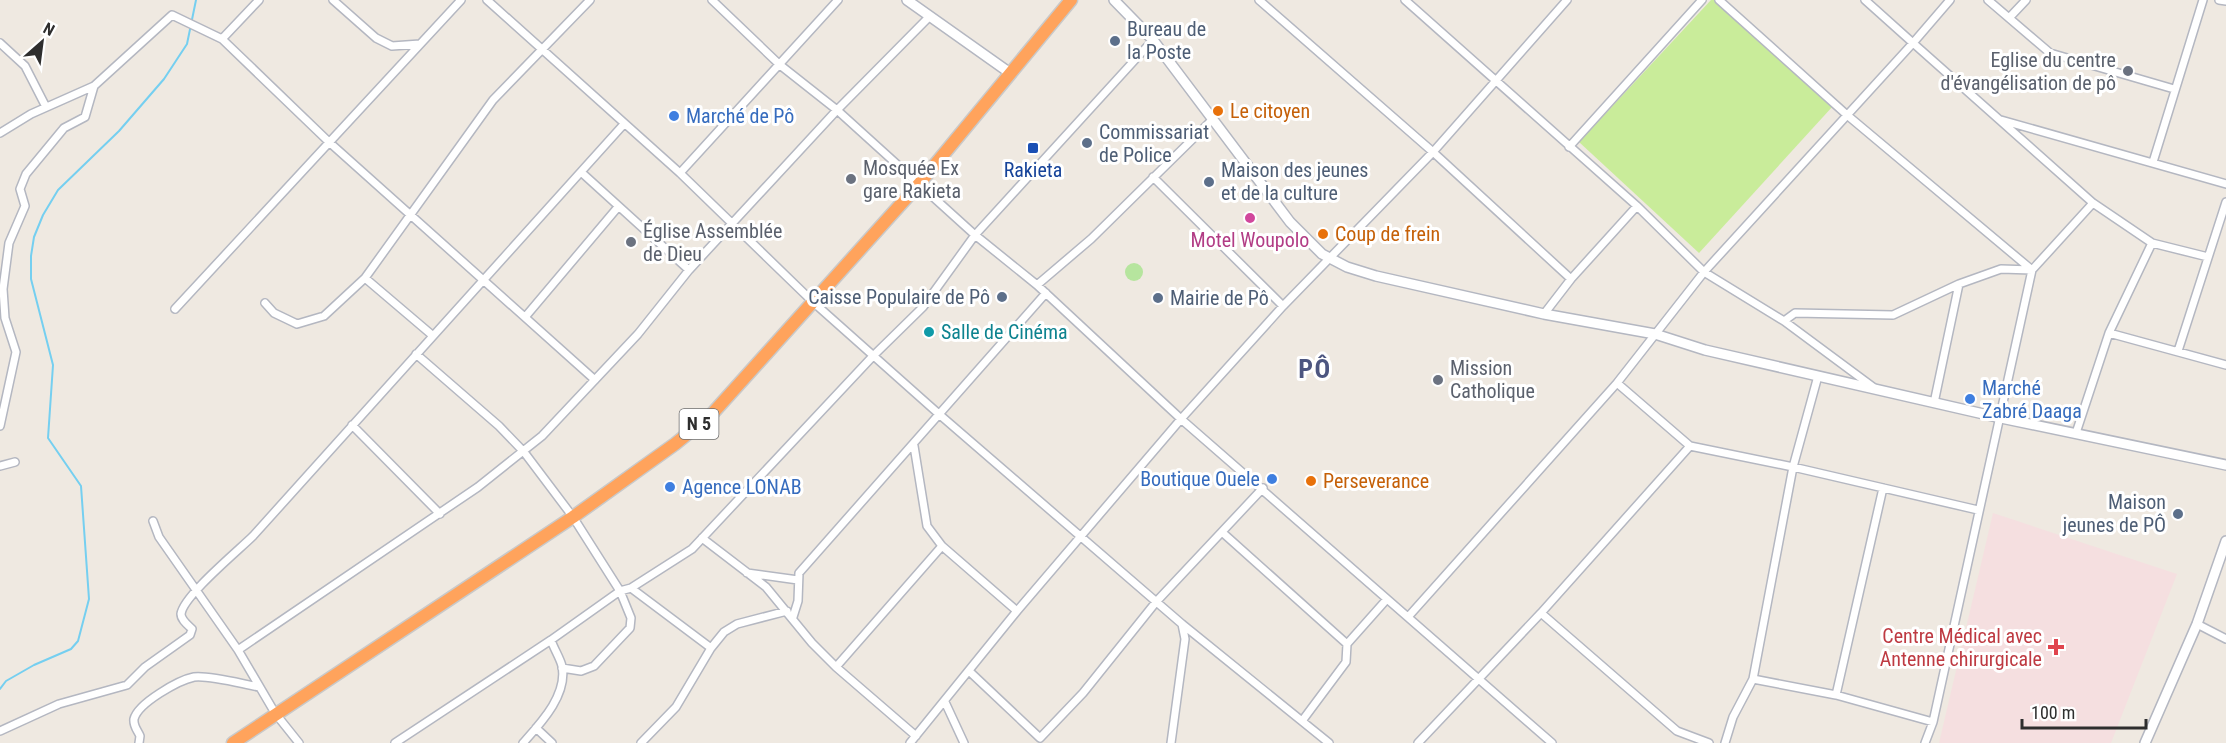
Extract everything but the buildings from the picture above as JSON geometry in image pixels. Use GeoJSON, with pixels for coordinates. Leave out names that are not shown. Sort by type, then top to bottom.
{"type":"FeatureCollection","features":[{"type":"Feature","properties":{"kind":"highway","name":"N 5"},"geometry":{"type":"LineString","coordinates":[[233,743],[573,517],[675,444],[712,414],[919,184],[1071,0]]}},
{"type":"Feature","properties":{"kind":"main road"},"geometry":{"type":"LineString","coordinates":[[907,0],[1010,73]]}},
{"type":"Feature","properties":{"kind":"main road"},"geometry":{"type":"LineString","coordinates":[[1114,0],[1153,40],[1290,222],[1307,242],[1330,258],[1376,276],[1544,314],[1655,334],[1705,350],[1873,387],[1934,403],[2226,465]]}},
{"type":"Feature","properties":{"kind":"main road"},"geometry":{"type":"LineString","coordinates":[[2145,743],[2197,624],[2226,541]]}},
{"type":"Feature","properties":{"kind":"street"},"geometry":{"type":"LineString","coordinates":[[222,39],[259,0]]}},
{"type":"Feature","properties":{"kind":"street"},"geometry":{"type":"LineString","coordinates":[[333,0],[376,38],[392,46],[420,44]]}},
{"type":"Feature","properties":{"kind":"street"},"geometry":{"type":"LineString","coordinates":[[175,309],[461,0]]}},
{"type":"Feature","properties":{"kind":"street"},"geometry":{"type":"LineString","coordinates":[[487,0],[680,173],[813,302],[873,356],[1156,602],[1329,743]]}},
{"type":"Feature","properties":{"kind":"street"},"geometry":{"type":"LineString","coordinates":[[265,303],[274,313],[297,324],[324,316],[365,278],[493,100],[590,0]]}},
{"type":"Feature","properties":{"kind":"street"},"geometry":{"type":"LineString","coordinates":[[712,0],[780,65],[837,110],[975,234],[1037,285],[1181,419],[1263,488],[1552,743]]}},
{"type":"Feature","properties":{"kind":"street"},"geometry":{"type":"LineString","coordinates":[[680,173],[838,0]]}},
{"type":"Feature","properties":{"kind":"street"},"geometry":{"type":"LineString","coordinates":[[1259,0],[1433,152],[1571,279]]}},
{"type":"Feature","properties":{"kind":"street"},"geometry":{"type":"LineString","coordinates":[[1405,0],[1637,206],[1704,272],[1784,321],[1873,387]]}},
{"type":"Feature","properties":{"kind":"street"},"geometry":{"type":"LineString","coordinates":[[1569,147],[1702,0]]}},
{"type":"Feature","properties":{"kind":"street"},"geometry":{"type":"LineString","coordinates":[[1719,0],[1847,115],[2032,270]]}},
{"type":"Feature","properties":{"kind":"street"},"geometry":{"type":"LineString","coordinates":[[1865,0],[2092,203],[2152,243],[2208,257]]}},
{"type":"Feature","properties":{"kind":"street"},"geometry":{"type":"LineString","coordinates":[[1408,617],[1617,383],[1704,272],[1950,0]]}},
{"type":"Feature","properties":{"kind":"street"},"geometry":{"type":"LineString","coordinates":[[1988,0],[2050,53],[2174,89]]}},
{"type":"Feature","properties":{"kind":"street"},"geometry":{"type":"LineString","coordinates":[[2009,18],[2026,0]]}},
{"type":"Feature","properties":{"kind":"street"},"geometry":{"type":"LineString","coordinates":[[2153,162],[2174,89],[2204,0]]}},
{"type":"Feature","properties":{"kind":"street"},"geometry":{"type":"LineString","coordinates":[[910,743],[1017,611],[1181,419],[1283,306],[1433,152],[1563,1]]}},
{"type":"Feature","properties":{"kind":"street"},"geometry":{"type":"LineString","coordinates":[[0,133],[46,107],[94,86],[172,15],[222,39],[329,142],[595,380]]}},
{"type":"Feature","properties":{"kind":"street"},"geometry":{"type":"LineString","coordinates":[[238,650],[441,514],[542,436],[638,334],[689,270],[837,110],[928,17]]}},
{"type":"Feature","properties":{"kind":"street"},"geometry":{"type":"LineString","coordinates":[[395,743],[551,640],[620,591],[631,588],[692,549],[873,356],[923,307],[975,234],[1153,40]]}},
{"type":"Feature","properties":{"kind":"street"},"geometry":{"type":"LineString","coordinates":[[0,43],[25,66],[46,107]]}},
{"type":"Feature","properties":{"kind":"street"},"geometry":{"type":"LineString","coordinates":[[0,426],[16,352],[5,318],[3,289],[9,243],[25,206],[20,189],[26,174],[64,128],[85,117],[94,86]]}},
{"type":"Feature","properties":{"kind":"street"},"geometry":{"type":"LineString","coordinates":[[1037,285],[1091,239],[1213,119]]}},
{"type":"Feature","properties":{"kind":"street"},"geometry":{"type":"LineString","coordinates":[[1998,119],[2226,184]]}},
{"type":"Feature","properties":{"kind":"street"},"geometry":{"type":"LineString","coordinates":[[0,731],[58,704],[127,685],[163,653],[190,635],[192,629],[182,618],[181,612],[195,591],[254,536],[432,335],[624,124]]}},
{"type":"Feature","properties":{"kind":"street"},"geometry":{"type":"LineString","coordinates":[[581,172],[689,270]]}},
{"type":"Feature","properties":{"kind":"street"},"geometry":{"type":"LineString","coordinates":[[1153,177],[1283,306]]}},
{"type":"Feature","properties":{"kind":"street"},"geometry":{"type":"LineString","coordinates":[[2178,351],[2226,202]]}},
{"type":"Feature","properties":{"kind":"street"},"geometry":{"type":"LineString","coordinates":[[1925,743],[1933,722],[2032,270],[2092,203]]}},
{"type":"Feature","properties":{"kind":"street"},"geometry":{"type":"LineString","coordinates":[[1544,314],[1571,279],[1637,206]]}},
{"type":"Feature","properties":{"kind":"street"},"geometry":{"type":"LineString","coordinates":[[526,316],[618,207]]}},
{"type":"Feature","properties":{"kind":"street"},"geometry":{"type":"LineString","coordinates":[[2076,433],[2109,333],[2152,243]]}},
{"type":"Feature","properties":{"kind":"street"},"geometry":{"type":"LineString","coordinates":[[1784,321],[1795,313],[1893,315],[1959,284],[2001,269],[2032,270]]}},
{"type":"Feature","properties":{"kind":"street"},"geometry":{"type":"LineString","coordinates":[[365,278],[432,335]]}},
{"type":"Feature","properties":{"kind":"street"},"geometry":{"type":"LineString","coordinates":[[1934,403],[1959,284]]}},
{"type":"Feature","properties":{"kind":"street"},"geometry":{"type":"LineString","coordinates":[[641,743],[675,707],[711,648],[724,632],[737,624],[790,614],[798,601],[799,573],[838,527],[914,446],[1046,293]]}},
{"type":"Feature","properties":{"kind":"street"},"geometry":{"type":"LineString","coordinates":[[2109,333],[2226,365]]}},
{"type":"Feature","properties":{"kind":"street"},"geometry":{"type":"LineString","coordinates":[[416,354],[499,426],[524,452],[573,517],[620,591],[631,618],[630,628],[594,666],[581,671],[562,668]]}},
{"type":"Feature","properties":{"kind":"street"},"geometry":{"type":"LineString","coordinates":[[1725,743],[1733,717],[1753,679],[1793,467],[1818,376]]}},
{"type":"Feature","properties":{"kind":"street"},"geometry":{"type":"LineString","coordinates":[[1617,383],[1690,446],[1793,467],[1978,510]]}},
{"type":"Feature","properties":{"kind":"street"},"geometry":{"type":"LineString","coordinates":[[352,425],[441,514]]}},
{"type":"Feature","properties":{"kind":"street"},"geometry":{"type":"LineString","coordinates":[[914,446],[927,526],[942,546],[1017,611]]}},
{"type":"Feature","properties":{"kind":"street"},"geometry":{"type":"LineString","coordinates":[[1418,743],[1541,613],[1690,446]]}},
{"type":"Feature","properties":{"kind":"street"},"geometry":{"type":"LineString","coordinates":[[0,466],[15,462]]}},
{"type":"Feature","properties":{"kind":"street"},"geometry":{"type":"LineString","coordinates":[[969,671],[1041,738],[1083,693],[1156,602],[1263,488]]}},
{"type":"Feature","properties":{"kind":"street"},"geometry":{"type":"LineString","coordinates":[[1836,695],[1883,488]]}},
{"type":"Feature","properties":{"kind":"street"},"geometry":{"type":"LineString","coordinates":[[153,521],[159,537],[238,650],[275,713],[299,743]]}},
{"type":"Feature","properties":{"kind":"street"},"geometry":{"type":"LineString","coordinates":[[1223,533],[1347,644]]}},
{"type":"Feature","properties":{"kind":"street"},"geometry":{"type":"LineString","coordinates":[[702,538],[766,586],[812,643],[836,667],[916,735]]}},
{"type":"Feature","properties":{"kind":"street"},"geometry":{"type":"LineString","coordinates":[[836,667],[942,546]]}},
{"type":"Feature","properties":{"kind":"street"},"geometry":{"type":"LineString","coordinates":[[746,573],[798,580]]}},
{"type":"Feature","properties":{"kind":"street"},"geometry":{"type":"LineString","coordinates":[[631,588],[711,648]]}},
{"type":"Feature","properties":{"kind":"street"},"geometry":{"type":"LineString","coordinates":[[1302,721],[1346,662],[1347,644],[1387,599]]}},
{"type":"Feature","properties":{"kind":"street"},"geometry":{"type":"LineString","coordinates":[[1541,613],[1677,731],[1709,743]]}},
{"type":"Feature","properties":{"kind":"street"},"geometry":{"type":"LineString","coordinates":[[1171,743],[1185,639],[1182,624]]}},
{"type":"Feature","properties":{"kind":"street"},"geometry":{"type":"LineString","coordinates":[[2197,624],[2226,639]]}},
{"type":"Feature","properties":{"kind":"street"},"geometry":{"type":"LineString","coordinates":[[523,743],[536,728],[558,694],[562,668],[551,640]]}},
{"type":"Feature","properties":{"kind":"street"},"geometry":{"type":"LineString","coordinates":[[139,743],[140,736],[134,726],[134,718],[143,706],[178,682],[196,677],[259,687]]}},
{"type":"Feature","properties":{"kind":"street"},"geometry":{"type":"LineString","coordinates":[[1753,679],[1836,695],[1933,722]]}},
{"type":"Feature","properties":{"kind":"street"},"geometry":{"type":"LineString","coordinates":[[945,702],[964,743]]}},
{"type":"Feature","properties":{"kind":"street"},"geometry":{"type":"LineString","coordinates":[[536,728],[552,743]]}},
{"type":"Feature","properties":{"kind":"shaded area","name":"Centre Médical avec Antenne chirurgicale"},"geometry":{"type":"Polygon","coordinates":[[[1993,513],[2177,574],[2111,743],[1939,743],[1993,513]]]}},
{"type":"Feature","properties":{"kind":"green space"},"geometry":{"type":"Polygon","coordinates":[[[1711,0],[1717,0],[1833,106],[1699,253],[1579,142],[1711,0]]]}},
{"type":"Feature","properties":{"kind":"green space"},"geometry":{"type":"Polygon","coordinates":[[[1134,263],[1140,266],[1143,272],[1140,278],[1134,281],[1128,278],[1125,272],[1128,266],[1134,263]]]}},
{"type":"Feature","properties":{"kind":"waterway"},"geometry":{"type":"LineString","coordinates":[[0,689],[6,681],[34,665],[71,649],[78,641],[89,599],[81,486],[48,438],[53,365],[31,279],[34,237],[43,215],[58,190],[119,131],[164,79],[187,44],[196,0]]}},
{"type":"Feature","properties":{"kind":"place","name":"Bureau de la Poste"},"geometry":{"type":"Point","coordinates":[1115,41]}},
{"type":"Feature","properties":{"kind":"place","name":"Eglise du centre d'évangélisation de pô"},"geometry":{"type":"Point","coordinates":[2128,71]}},
{"type":"Feature","properties":{"kind":"place","name":"Le citoyen"},"geometry":{"type":"Point","coordinates":[1218,111]}},
{"type":"Feature","properties":{"kind":"place","name":"Marché de Pô"},"geometry":{"type":"Point","coordinates":[674,116]}},
{"type":"Feature","properties":{"kind":"place","name":"Commissariat de Police"},"geometry":{"type":"Point","coordinates":[1087,143]}},
{"type":"Feature","properties":{"kind":"place","name":"Rakieta"},"geometry":{"type":"Point","coordinates":[1033,148]}},
{"type":"Feature","properties":{"kind":"place","name":"Mosquée Ex gare Rakieta"},"geometry":{"type":"Point","coordinates":[851,179]}},
{"type":"Feature","properties":{"kind":"place","name":"Maison des jeunes et de la culture"},"geometry":{"type":"Point","coordinates":[1209,182]}},
{"type":"Feature","properties":{"kind":"place","name":"Motel Woupolo"},"geometry":{"type":"Point","coordinates":[1250,218]}},
{"type":"Feature","properties":{"kind":"place","name":"Coup de frein"},"geometry":{"type":"Point","coordinates":[1323,234]}},
{"type":"Feature","properties":{"kind":"place","name":"Église Assemblée de Dieu"},"geometry":{"type":"Point","coordinates":[631,242]}},
{"type":"Feature","properties":{"kind":"place","name":"Caisse Populaire de Pô"},"geometry":{"type":"Point","coordinates":[1002,297]}},
{"type":"Feature","properties":{"kind":"place","name":"Mairie de Pô"},"geometry":{"type":"Point","coordinates":[1158,298]}},
{"type":"Feature","properties":{"kind":"place","name":"Salle de Cinéma"},"geometry":{"type":"Point","coordinates":[929,332]}},
{"type":"Feature","properties":{"kind":"place","name":"Mission Catholique"},"geometry":{"type":"Point","coordinates":[1438,380]}},
{"type":"Feature","properties":{"kind":"place","name":"Marché Zabré Daaga"},"geometry":{"type":"Point","coordinates":[1970,399]}},
{"type":"Feature","properties":{"kind":"place","name":"Boutique Ouele"},"geometry":{"type":"Point","coordinates":[1272,479]}},
{"type":"Feature","properties":{"kind":"place","name":"Perseverance"},"geometry":{"type":"Point","coordinates":[1311,481]}},
{"type":"Feature","properties":{"kind":"place","name":"Agence LONAB"},"geometry":{"type":"Point","coordinates":[670,487]}},
{"type":"Feature","properties":{"kind":"place","name":"Maison jeunes de PÔ"},"geometry":{"type":"Point","coordinates":[2178,514]}},
{"type":"Feature","properties":{"kind":"place","name":"Centre Médical avec Antenne chirurgicale"},"geometry":{"type":"Point","coordinates":[2056,647]}},
{"type":"Feature","properties":{"kind":"district","name":"PÔ"},"geometry":{"type":"Point","coordinates":[1315,369]}}]}
